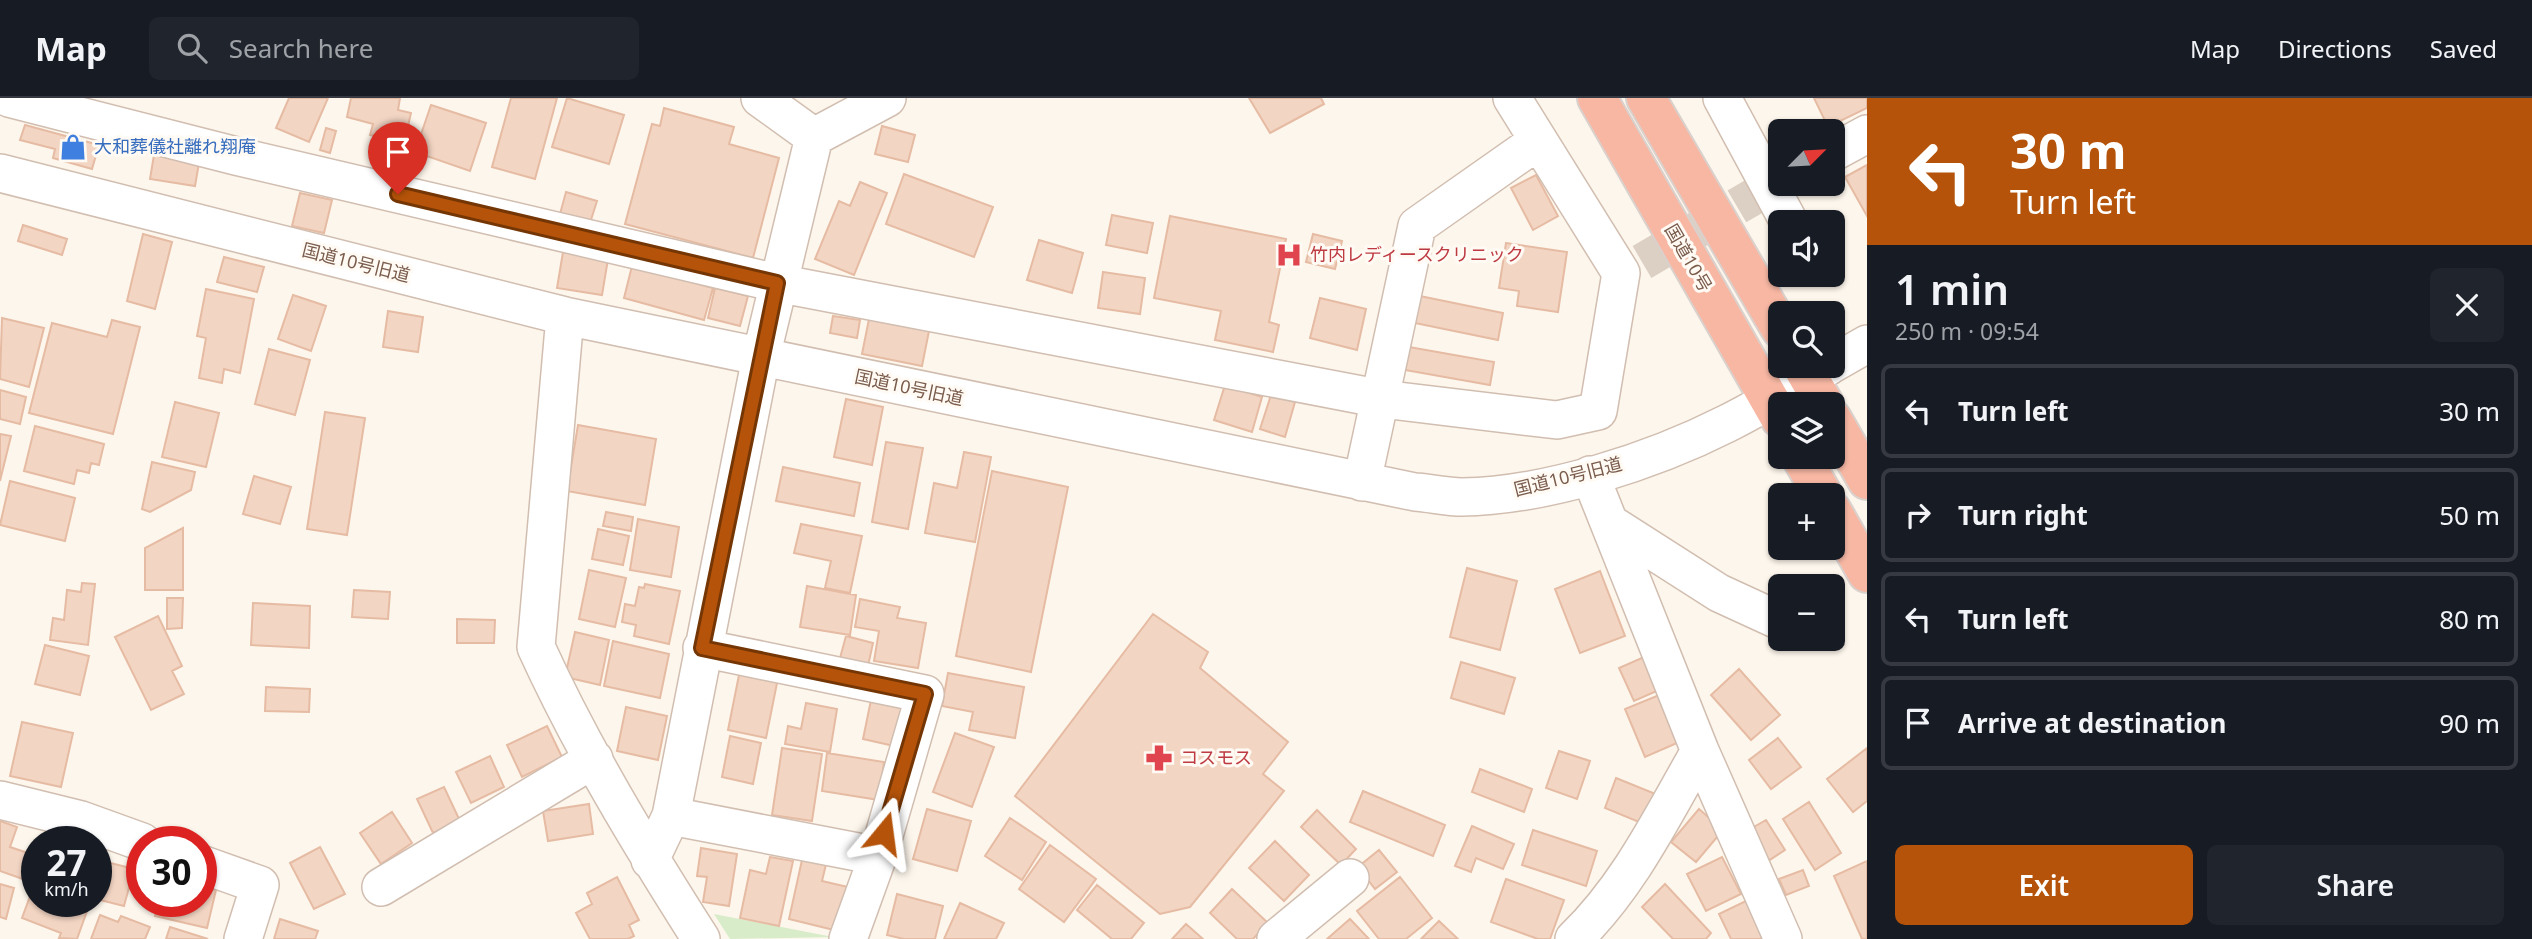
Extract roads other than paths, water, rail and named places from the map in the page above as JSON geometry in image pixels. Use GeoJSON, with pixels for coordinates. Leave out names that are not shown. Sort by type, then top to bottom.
{"type":"FeatureCollection","features":[{"type":"Feature","properties":{"kind":"highway","name":"国道10号"},"geometry":{"type":"LineString","coordinates":[[1597,98],[1768,397]]}},
{"type":"Feature","properties":{"kind":"highway"},"geometry":{"type":"LineString","coordinates":[[1646,98],[1768,307]]}},
{"type":"Feature","properties":{"kind":"highway"},"geometry":{"type":"LineString","coordinates":[[1845,442],[1867,480]]}},
{"type":"Feature","properties":{"kind":"highway"},"geometry":{"type":"LineString","coordinates":[[1845,534],[1867,573]]}},
{"type":"Feature","properties":{"kind":"street"},"geometry":{"type":"LineString","coordinates":[[9,98],[236,156],[777,283],[1382,399],[1557,420],[1598,411],[1632,267],[1538,141],[1512,98]]}},
{"type":"Feature","properties":{"kind":"street"},"geometry":{"type":"LineString","coordinates":[[760,98],[814,137]]}},
{"type":"Feature","properties":{"kind":"street"},"geometry":{"type":"LineString","coordinates":[[650,860],[671,816],[761,357],[814,137],[887,98]]}},
{"type":"Feature","properties":{"kind":"street"},"geometry":{"type":"LineString","coordinates":[[1722,98],[1768,173]]}},
{"type":"Feature","properties":{"kind":"street"},"geometry":{"type":"LineString","coordinates":[[1845,146],[1867,134]]}},
{"type":"Feature","properties":{"kind":"street"},"geometry":{"type":"LineString","coordinates":[[1362,482],[1382,399],[1417,226],[1538,141]]}},
{"type":"Feature","properties":{"kind":"street","name":"国道10号旧道"},"geometry":{"type":"LineString","coordinates":[[0,173],[565,316],[1362,482],[1462,497],[1523,491],[1590,475],[1658,453],[1710,431],[1768,411]]}},
{"type":"Feature","properties":{"kind":"street"},"geometry":{"type":"LineString","coordinates":[[565,316],[536,647],[650,860],[701,939]]}},
{"type":"Feature","properties":{"kind":"street","name":"国道10号旧道"},"geometry":{"type":"LineString","coordinates":[[1845,358],[1867,344]]}},
{"type":"Feature","properties":{"kind":"street","name":"国道10号旧道"},"geometry":{"type":"LineString","coordinates":[[1797,392],[1815,378]]}},
{"type":"Feature","properties":{"kind":"street"},"geometry":{"type":"LineString","coordinates":[[1590,475],[1700,751],[1783,939]]}},
{"type":"Feature","properties":{"kind":"street"},"geometry":{"type":"LineString","coordinates":[[1611,524],[1719,593],[1768,615]]}},
{"type":"Feature","properties":{"kind":"street"},"geometry":{"type":"LineString","coordinates":[[702,648],[925,694],[878,856],[848,939]]}},
{"type":"Feature","properties":{"kind":"street"},"geometry":{"type":"LineString","coordinates":[[1574,939],[1603,911],[1639,858],[1700,751]]}},
{"type":"Feature","properties":{"kind":"street"},"geometry":{"type":"LineString","coordinates":[[381,887],[594,759]]}},
{"type":"Feature","properties":{"kind":"street"},"geometry":{"type":"LineString","coordinates":[[0,800],[81,820],[126,836]]}},
{"type":"Feature","properties":{"kind":"street"},"geometry":{"type":"LineString","coordinates":[[671,816],[878,856]]}},
{"type":"Feature","properties":{"kind":"street"},"geometry":{"type":"LineString","coordinates":[[217,870],[260,885],[243,939]]}},
{"type":"Feature","properties":{"kind":"street"},"geometry":{"type":"LineString","coordinates":[[1276,939],[1350,878]]}},
{"type":"Feature","properties":{"kind":"tunnel"},"geometry":{"type":"LineString","coordinates":[[1642,262],[1768,188]]}},
{"type":"Feature","properties":{"kind":"place","name":"大和葬儀社離れ翔庵"},"geometry":{"type":"Point","coordinates":[73,147]}},
{"type":"Feature","properties":{"kind":"place","name":"竹内レディースクリニック"},"geometry":{"type":"Point","coordinates":[1289,255]}},
{"type":"Feature","properties":{"kind":"place","name":"コスモス"},"geometry":{"type":"Point","coordinates":[1159,758]}}]}
